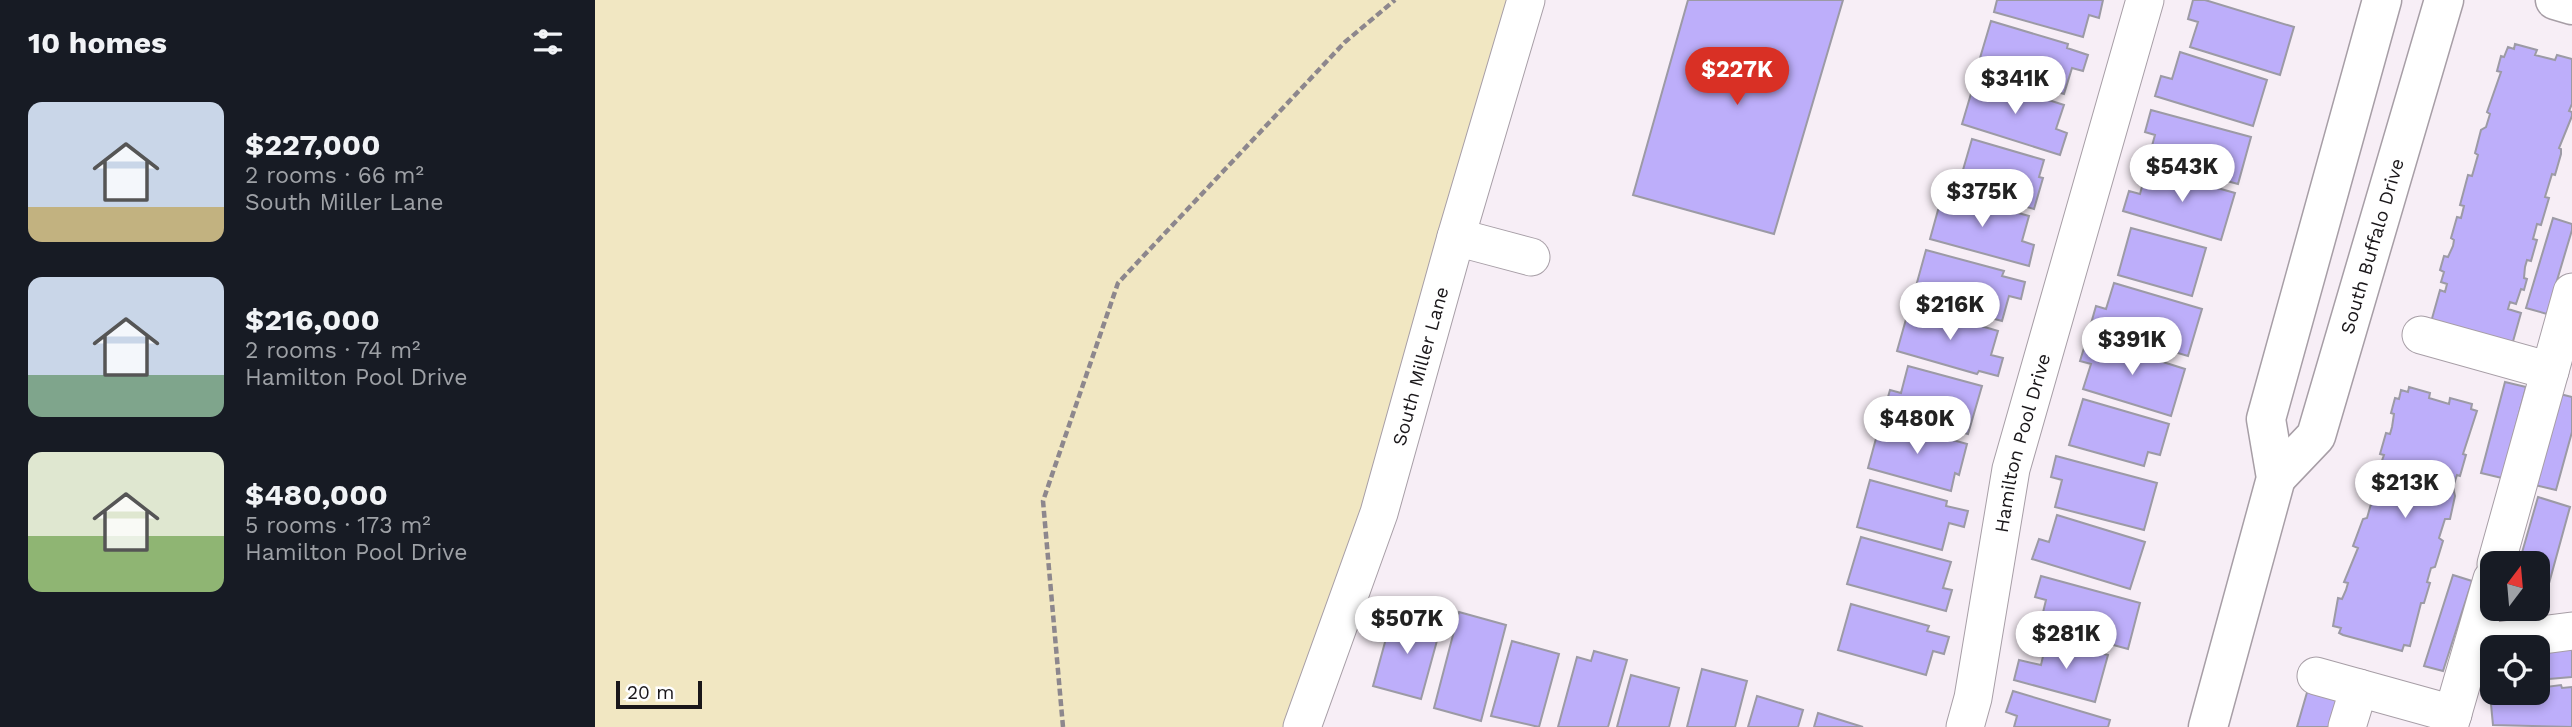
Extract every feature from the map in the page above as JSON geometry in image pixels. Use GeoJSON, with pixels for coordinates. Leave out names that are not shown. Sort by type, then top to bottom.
{"type":"FeatureCollection","features":[{"type":"Feature","properties":{"kind":"main road","name":"South Buffalo Drive"},"geometry":{"type":"LineString","coordinates":[[2209,727],[2276,478],[2266,419],[2382,0]]}},
{"type":"Feature","properties":{"kind":"main road","name":"South Buffalo Drive"},"geometry":{"type":"LineString","coordinates":[[2276,478],[2316,436],[2444,0]]}},
{"type":"Feature","properties":{"kind":"main road"},"geometry":{"type":"LineString","coordinates":[[2555,0],[2572,5]]}},
{"type":"Feature","properties":{"kind":"street","name":"South Miller Lane"},"geometry":{"type":"LineString","coordinates":[[1309,725],[1379,513],[1526,0]]}},
{"type":"Feature","properties":{"kind":"street","name":"Hamilton Pool Drive"},"geometry":{"type":"LineString","coordinates":[[1965,727],[1973,698],[2011,469],[2145,0]]}},
{"type":"Feature","properties":{"kind":"street"},"geometry":{"type":"LineString","coordinates":[[1456,237],[1531,257]]}},
{"type":"Feature","properties":{"kind":"street"},"geometry":{"type":"LineString","coordinates":[[2500,551],[2572,292]]}},
{"type":"Feature","properties":{"kind":"street"},"geometry":{"type":"LineString","coordinates":[[2421,335],[2550,371]]}},
{"type":"Feature","properties":{"kind":"street"},"geometry":{"type":"LineString","coordinates":[[2316,676],[2451,721],[2480,621]]}},
{"type":"Feature","properties":{"kind":"street"},"geometry":{"type":"LineString","coordinates":[[2474,644],[2572,631]]}},
{"type":"Feature","properties":{"kind":"street"},"geometry":{"type":"LineString","coordinates":[[2347,727],[2358,688]]}},
{"type":"Feature","properties":{"kind":"path"},"geometry":{"type":"LineString","coordinates":[[1063,727],[1043,501],[1118,283],[1345,42],[1395,0]]}},
{"type":"Feature","properties":{"kind":"sand"},"geometry":{"type":"Polygon","coordinates":[[[595,0],[1509,0],[1298,727],[595,727],[595,0]]]}},
{"type":"Feature","properties":{"kind":"building"},"geometry":{"type":"Polygon","coordinates":[[[1688,0],[1843,0],[1774,234],[1633,195],[1688,0]]]}},
{"type":"Feature","properties":{"kind":"building"},"geometry":{"type":"Polygon","coordinates":[[[1997,0],[2103,0],[2099,18],[2089,15],[2083,37],[1994,12],[1997,0]]]}},
{"type":"Feature","properties":{"kind":"building"},"geometry":{"type":"Polygon","coordinates":[[[2193,0],[2205,0],[2294,27],[2280,75],[2190,47],[2198,22],[2188,19],[2193,0]]]}},
{"type":"Feature","properties":{"kind":"building"},"geometry":{"type":"Polygon","coordinates":[[[1991,21],[2068,44],[2067,48],[2088,55],[2083,71],[2072,68],[2064,94],[1977,68],[1991,21]]]}},
{"type":"Feature","properties":{"kind":"building"},"geometry":{"type":"Polygon","coordinates":[[[2515,44],[2537,50],[2535,55],[2555,60],[2557,55],[2572,59],[2572,104],[2569,111],[2572,116],[2559,148],[2561,154],[2555,175],[2552,174],[2545,197],[2549,198],[2541,225],[2537,224],[2533,239],[2537,240],[2531,261],[2527,260],[2525,267],[2524,278],[2527,279],[2524,290],[2521,289],[2516,304],[2510,302],[2508,309],[2521,313],[2512,345],[2431,322],[2440,290],[2445,292],[2447,284],[2441,282],[2444,272],[2440,270],[2444,256],[2448,257],[2453,246],[2454,240],[2451,238],[2457,217],[2461,218],[2464,206],[2460,205],[2468,175],[2472,176],[2478,155],[2475,153],[2481,130],[2486,127],[2490,114],[2487,112],[2501,72],[2497,71],[2501,56],[2504,57],[2508,47],[2514,49],[2515,44]]]}},
{"type":"Feature","properties":{"kind":"building"},"geometry":{"type":"Polygon","coordinates":[[[2180,52],[2267,80],[2253,126],[2155,96],[2161,76],[2172,79],[2180,52]]]}},
{"type":"Feature","properties":{"kind":"building"},"geometry":{"type":"Polygon","coordinates":[[[1976,77],[2064,105],[2056,129],[2067,133],[2060,155],[1962,124],[1976,77]]]}},
{"type":"Feature","properties":{"kind":"building"},"geometry":{"type":"Polygon","coordinates":[[[2151,110],[2251,137],[2238,184],[2148,160],[2155,135],[2145,132],[2151,110]]]}},
{"type":"Feature","properties":{"kind":"building"},"geometry":{"type":"Polygon","coordinates":[[[1972,139],[2044,160],[2039,177],[2043,178],[2034,209],[1958,187],[1972,139]]]}},
{"type":"Feature","properties":{"kind":"building"},"geometry":{"type":"Polygon","coordinates":[[[2147,168],[2235,193],[2221,240],[2123,211],[2129,191],[2140,194],[2147,168]]]}},
{"type":"Feature","properties":{"kind":"building"},"geometry":{"type":"Polygon","coordinates":[[[1943,192],[2029,216],[2022,241],[2034,245],[2029,266],[1930,239],[1943,192]]]}},
{"type":"Feature","properties":{"kind":"building"},"geometry":{"type":"Polygon","coordinates":[[[2553,218],[2572,224],[2572,230],[2547,314],[2526,308],[2553,218]]]}},
{"type":"Feature","properties":{"kind":"building"},"geometry":{"type":"Polygon","coordinates":[[[2131,228],[2206,248],[2192,296],[2118,275],[2131,228]]]}},
{"type":"Feature","properties":{"kind":"building"},"geometry":{"type":"Polygon","coordinates":[[[1926,250],[2004,271],[2002,276],[2025,282],[2021,299],[2009,296],[2002,321],[1913,297],[1926,250]]]}},
{"type":"Feature","properties":{"kind":"building"},"geometry":{"type":"Polygon","coordinates":[[[2114,283],[2202,309],[2188,356],[2090,327],[2096,306],[2106,309],[2114,283]]]}},
{"type":"Feature","properties":{"kind":"building"},"geometry":{"type":"Polygon","coordinates":[[[1910,305],[1998,331],[1991,355],[2003,358],[1998,376],[1979,371],[1977,374],[1897,351],[1910,305]]]}},
{"type":"Feature","properties":{"kind":"building"},"geometry":{"type":"Polygon","coordinates":[[[2087,338],[2185,369],[2171,416],[2083,389],[2091,364],[2080,361],[2087,338]]]}},
{"type":"Feature","properties":{"kind":"building"},"geometry":{"type":"Polygon","coordinates":[[[1908,366],[1982,386],[1968,434],[1884,411],[1890,390],[1901,393],[1908,366]]]}},
{"type":"Feature","properties":{"kind":"building"},"geometry":{"type":"Polygon","coordinates":[[[2505,382],[2526,387],[2502,478],[2481,473],[2505,382]]]}},
{"type":"Feature","properties":{"kind":"building"},"geometry":{"type":"Polygon","coordinates":[[[2409,387],[2430,393],[2429,398],[2449,404],[2450,398],[2472,404],[2471,409],[2477,411],[2463,454],[2466,455],[2460,476],[2457,475],[2453,487],[2455,496],[2450,519],[2445,519],[2439,538],[2443,541],[2435,567],[2431,568],[2424,603],[2421,603],[2410,646],[2404,645],[2402,651],[2343,635],[2339,633],[2341,628],[2333,626],[2338,598],[2342,599],[2346,590],[2348,583],[2344,582],[2358,548],[2353,546],[2363,519],[2367,518],[2373,497],[2369,496],[2384,455],[2380,454],[2386,433],[2390,434],[2392,427],[2394,414],[2391,413],[2395,398],[2399,399],[2401,390],[2408,392],[2409,387]]]}},
{"type":"Feature","properties":{"kind":"building"},"geometry":{"type":"Polygon","coordinates":[[[2560,394],[2572,397],[2572,432],[2556,490],[2535,485],[2560,394]]]}},
{"type":"Feature","properties":{"kind":"building"},"geometry":{"type":"Polygon","coordinates":[[[2083,399],[2169,424],[2160,455],[2148,452],[2144,466],[2069,445],[2083,399]]]}},
{"type":"Feature","properties":{"kind":"building"},"geometry":{"type":"Polygon","coordinates":[[[1881,420],[1967,444],[1959,475],[1955,473],[1951,491],[1868,468],[1881,420]]]}},
{"type":"Feature","properties":{"kind":"building"},"geometry":{"type":"Polygon","coordinates":[[[2056,456],[2157,483],[2144,530],[2055,507],[2062,480],[2051,477],[2056,456]]]}},
{"type":"Feature","properties":{"kind":"building"},"geometry":{"type":"Polygon","coordinates":[[[1870,480],[1947,501],[1946,506],[1968,511],[1964,527],[1949,523],[1942,550],[1857,527],[1870,480]]]}},
{"type":"Feature","properties":{"kind":"building"},"geometry":{"type":"Polygon","coordinates":[[[2538,497],[2570,507],[2550,580],[2550,551],[2522,551],[2538,497]]]}},
{"type":"Feature","properties":{"kind":"building"},"geometry":{"type":"Polygon","coordinates":[[[2057,515],[2145,542],[2130,589],[2032,559],[2039,539],[2049,542],[2057,515]]]}},
{"type":"Feature","properties":{"kind":"building"},"geometry":{"type":"Polygon","coordinates":[[[1861,537],[1951,562],[1943,588],[1952,590],[1946,611],[1847,584],[1861,537]]]}},
{"type":"Feature","properties":{"kind":"building"},"geometry":{"type":"Polygon","coordinates":[[[2453,575],[2472,581],[2443,671],[2424,666],[2453,575]]]}},
{"type":"Feature","properties":{"kind":"building"},"geometry":{"type":"Polygon","coordinates":[[[2041,576],[2140,603],[2128,649],[2040,625],[2046,600],[2035,597],[2041,576]]]}},
{"type":"Feature","properties":{"kind":"building"},"geometry":{"type":"Polygon","coordinates":[[[1851,604],[1929,626],[1927,631],[1949,637],[1944,654],[1933,651],[1926,675],[1838,650],[1851,604]]]}},
{"type":"Feature","properties":{"kind":"building"},"geometry":{"type":"Polygon","coordinates":[[[1459,612],[1506,625],[1481,721],[1434,708],[1459,612]]]}},
{"type":"Feature","properties":{"kind":"building"},"geometry":{"type":"Polygon","coordinates":[[[1393,613],[1441,626],[1421,699],[1373,686],[1393,613]]]}},
{"type":"Feature","properties":{"kind":"building"},"geometry":{"type":"Polygon","coordinates":[[[2047,639],[2108,655],[2095,702],[2014,680],[2019,660],[2041,665],[2047,639]]]}},
{"type":"Feature","properties":{"kind":"building"},"geometry":{"type":"Polygon","coordinates":[[[1512,641],[1559,654],[1539,727],[1491,716],[1512,641]]]}},
{"type":"Feature","properties":{"kind":"building"},"geometry":{"type":"Polygon","coordinates":[[[2572,649],[2572,677],[2550,679],[2550,650],[2572,649]]]}},
{"type":"Feature","properties":{"kind":"building"},"geometry":{"type":"Polygon","coordinates":[[[1594,651],[1627,660],[1608,727],[1558,727],[1577,657],[1591,661],[1594,651]]]}},
{"type":"Feature","properties":{"kind":"building"},"geometry":{"type":"Polygon","coordinates":[[[1702,669],[1747,681],[1735,727],[1687,727],[1702,669]]]}},
{"type":"Feature","properties":{"kind":"building"},"geometry":{"type":"Polygon","coordinates":[[[1631,675],[1679,688],[1669,727],[1617,727],[1631,675]]]}},
{"type":"Feature","properties":{"kind":"building"},"geometry":{"type":"Polygon","coordinates":[[[2550,686],[2572,687],[2572,727],[2493,725],[2491,705],[2550,705],[2550,686]]]}},
{"type":"Feature","properties":{"kind":"building"},"geometry":{"type":"Polygon","coordinates":[[[2308,689],[2340,698],[2333,727],[2297,727],[2308,689]]]}},
{"type":"Feature","properties":{"kind":"building"},"geometry":{"type":"Polygon","coordinates":[[[2013,691],[2110,720],[2108,727],[2014,727],[2017,716],[2006,712],[2013,691]]]}},
{"type":"Feature","properties":{"kind":"building"},"geometry":{"type":"Polygon","coordinates":[[[1757,696],[1803,710],[1798,727],[1748,727],[1757,696]]]}},
{"type":"Feature","properties":{"kind":"building"},"geometry":{"type":"Polygon","coordinates":[[[1818,713],[1863,727],[1814,727],[1818,713]]]}}]}
